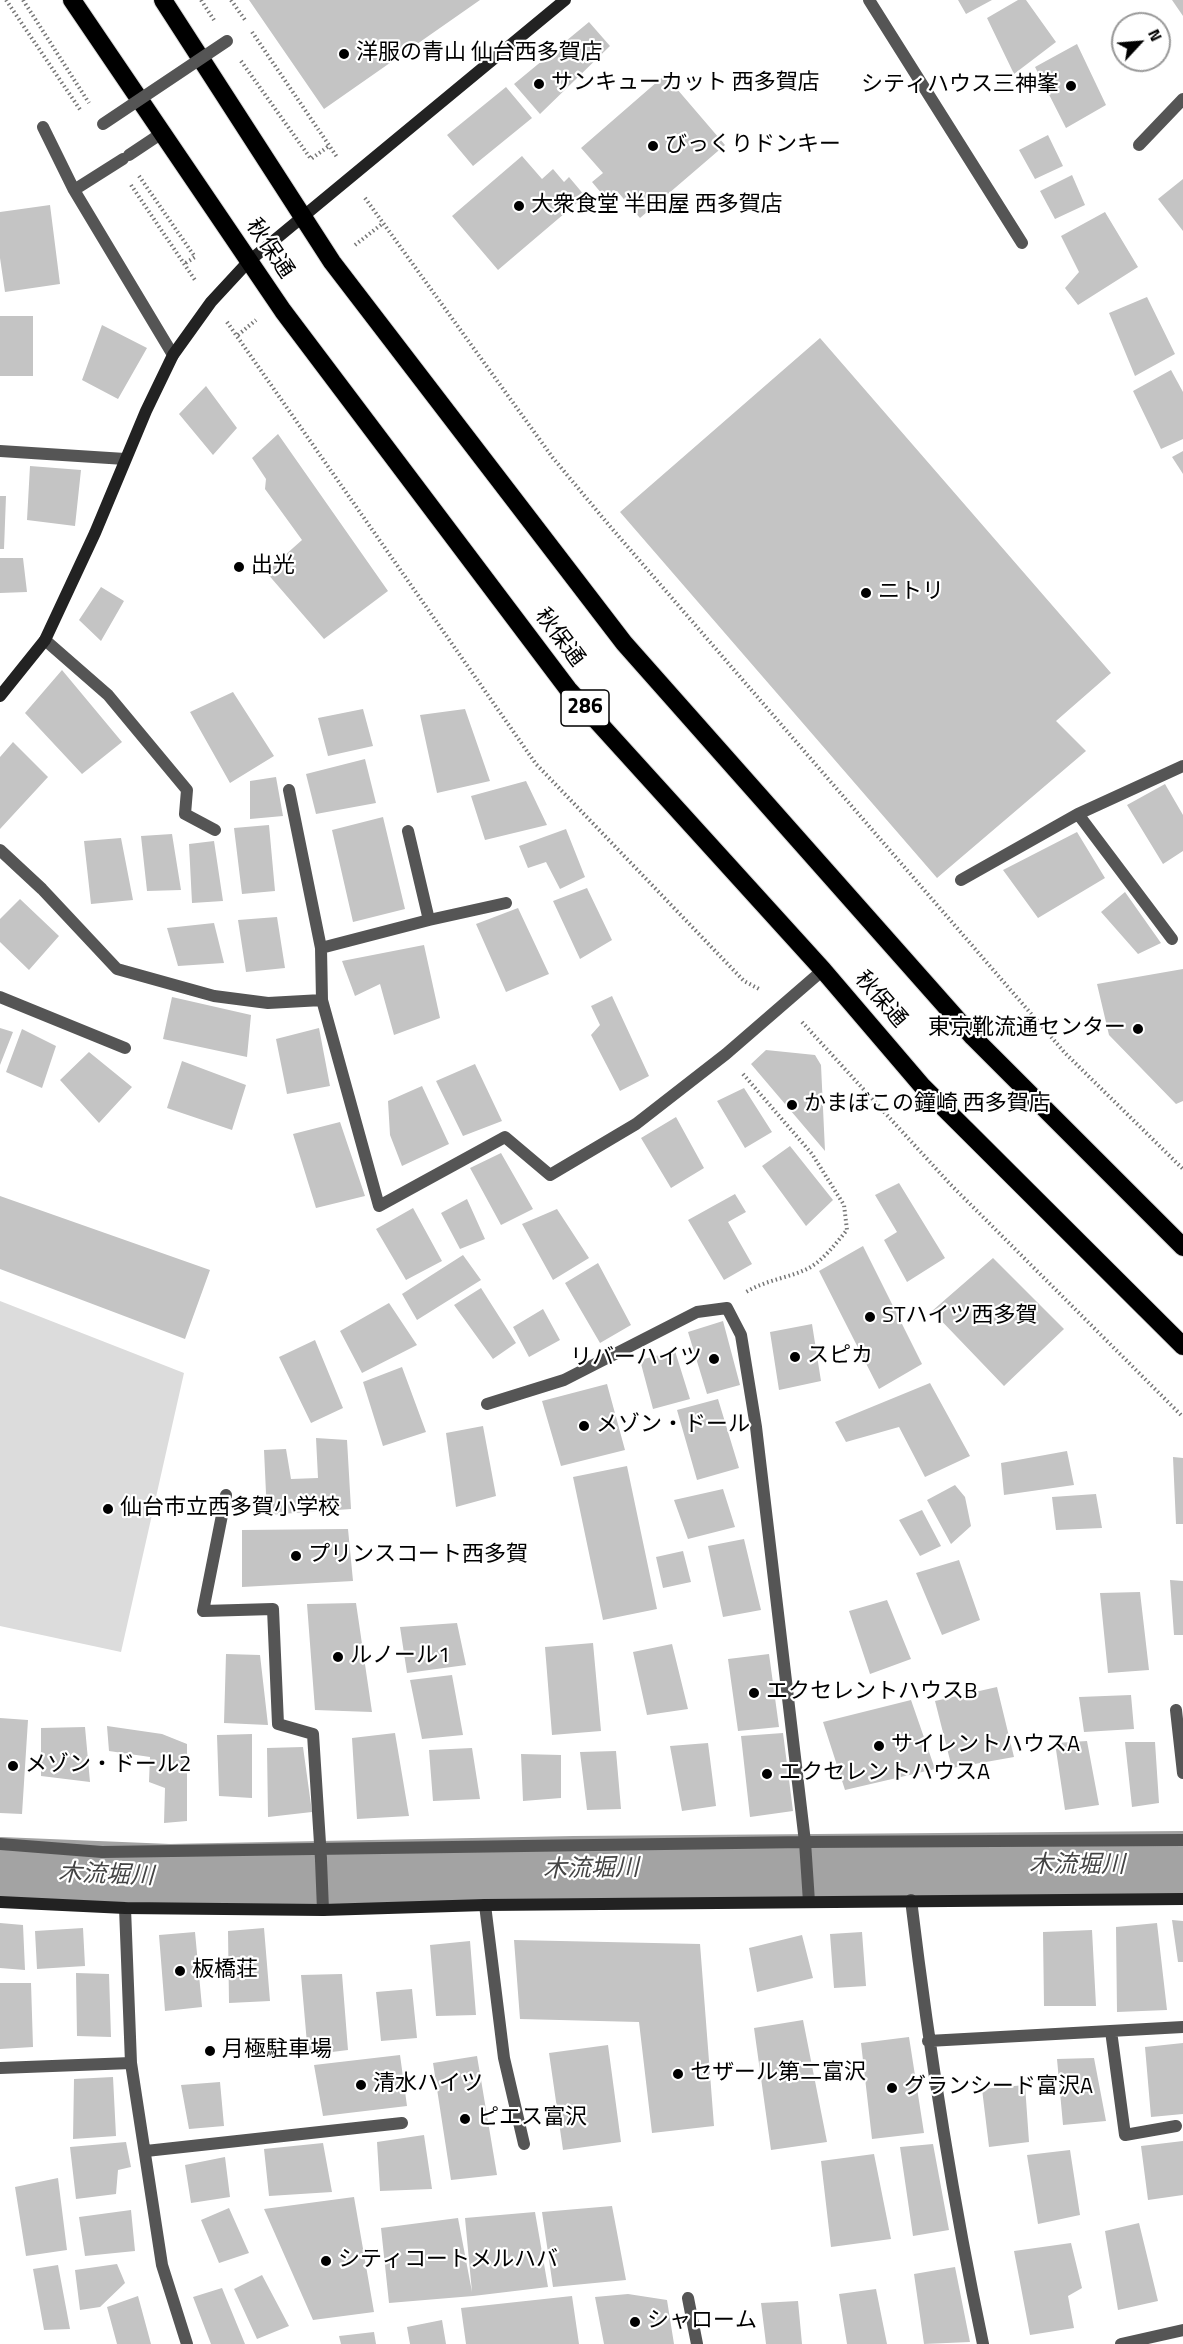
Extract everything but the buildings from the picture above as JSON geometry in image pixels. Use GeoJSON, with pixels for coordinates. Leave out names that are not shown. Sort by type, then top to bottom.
{"type":"FeatureCollection","features":[{"type":"Feature","properties":{"kind":"highway","name":"秋保通"},"geometry":{"type":"LineString","coordinates":[[72,0],[283,311],[568,689],[823,970],[923,1087],[1183,1346]]}},
{"type":"Feature","properties":{"kind":"highway","name":"秋保通"},"geometry":{"type":"LineString","coordinates":[[163,0],[332,262],[624,643],[973,1036],[1183,1247]]}},
{"type":"Feature","properties":{"kind":"street"},"geometry":{"type":"LineString","coordinates":[[1,694],[45,640],[173,355],[211,302],[248,262],[565,0]]}},
{"type":"Feature","properties":{"kind":"street"},"geometry":{"type":"LineString","coordinates":[[869,0],[1022,243]]}},
{"type":"Feature","properties":{"kind":"street"},"geometry":{"type":"LineString","coordinates":[[103,124],[227,41]]}},
{"type":"Feature","properties":{"kind":"street"},"geometry":{"type":"LineString","coordinates":[[1139,144],[1183,99]]}},
{"type":"Feature","properties":{"kind":"street"},"geometry":{"type":"LineString","coordinates":[[43,127],[74,190],[173,355]]}},
{"type":"Feature","properties":{"kind":"street"},"geometry":{"type":"LineString","coordinates":[[74,190],[162,133]]}},
{"type":"Feature","properties":{"kind":"street"},"geometry":{"type":"LineString","coordinates":[[0,452],[125,459]]}},
{"type":"Feature","properties":{"kind":"street"},"geometry":{"type":"LineString","coordinates":[[45,640],[108,695],[187,790],[185,814],[214,830]]}},
{"type":"Feature","properties":{"kind":"street"},"geometry":{"type":"LineString","coordinates":[[961,880],[1078,814],[1183,766]]}},
{"type":"Feature","properties":{"kind":"street"},"geometry":{"type":"LineString","coordinates":[[289,790],[321,948],[322,1000],[379,1206],[505,1137],[549,1175],[636,1124],[726,1054],[823,970]]}},
{"type":"Feature","properties":{"kind":"street"},"geometry":{"type":"LineString","coordinates":[[1078,814],[1172,939]]}},
{"type":"Feature","properties":{"kind":"street"},"geometry":{"type":"LineString","coordinates":[[408,831],[429,920]]}},
{"type":"Feature","properties":{"kind":"street"},"geometry":{"type":"LineString","coordinates":[[0,850],[42,889],[117,969],[214,996],[268,1003],[322,1000]]}},
{"type":"Feature","properties":{"kind":"street"},"geometry":{"type":"LineString","coordinates":[[321,948],[506,903]]}},
{"type":"Feature","properties":{"kind":"street"},"geometry":{"type":"LineString","coordinates":[[0,998],[125,1048]]}},
{"type":"Feature","properties":{"kind":"street"},"geometry":{"type":"LineString","coordinates":[[488,1404],[564,1380],[697,1312],[727,1308],[741,1335],[756,1427],[805,1842],[809,1902]]}},
{"type":"Feature","properties":{"kind":"street"},"geometry":{"type":"LineString","coordinates":[[226,1495],[203,1611],[273,1609],[278,1724],[313,1734],[321,1855],[322,1910]]}},
{"type":"Feature","properties":{"kind":"street"},"geometry":{"type":"LineString","coordinates":[[1176,1710],[1183,1773]]}},
{"type":"Feature","properties":{"kind":"street"},"geometry":{"type":"LineString","coordinates":[[0,1844],[102,1852],[321,1855],[805,1842],[1183,1839]]}},
{"type":"Feature","properties":{"kind":"street"},"geometry":{"type":"LineString","coordinates":[[0,1902],[125,1908],[322,1910],[485,1905],[1183,1899]]}},
{"type":"Feature","properties":{"kind":"street"},"geometry":{"type":"LineString","coordinates":[[911,1900],[928,2041],[959,2227],[983,2344]]}},
{"type":"Feature","properties":{"kind":"street"},"geometry":{"type":"LineString","coordinates":[[485,1905],[504,2058],[524,2144]]}},
{"type":"Feature","properties":{"kind":"street"},"geometry":{"type":"LineString","coordinates":[[125,1908],[131,2063],[162,2265],[187,2344]]}},
{"type":"Feature","properties":{"kind":"street"},"geometry":{"type":"LineString","coordinates":[[928,2041],[1183,2027]]}},
{"type":"Feature","properties":{"kind":"street"},"geometry":{"type":"LineString","coordinates":[[1111,2031],[1125,2135],[1176,2126]]}},
{"type":"Feature","properties":{"kind":"street"},"geometry":{"type":"LineString","coordinates":[[0,2068],[131,2063]]}},
{"type":"Feature","properties":{"kind":"street"},"geometry":{"type":"LineString","coordinates":[[146,2151],[402,2123]]}},
{"type":"Feature","properties":{"kind":"street"},"geometry":{"type":"LineString","coordinates":[[688,2298],[697,2344]]}},
{"type":"Feature","properties":{"kind":"street"},"geometry":{"type":"LineString","coordinates":[[1121,2344],[1183,2330]]}},
{"type":"Feature","properties":{"kind":"path"},"geometry":{"type":"LineString","coordinates":[[6,0],[84,115]]}},
{"type":"Feature","properties":{"kind":"path"},"geometry":{"type":"LineString","coordinates":[[23,0],[103,124]]}},
{"type":"Feature","properties":{"kind":"path"},"geometry":{"type":"LineString","coordinates":[[231,0],[382,224],[546,449],[608,524],[1065,1053],[1183,1169]]}},
{"type":"Feature","properties":{"kind":"path"},"geometry":{"type":"LineString","coordinates":[[227,41],[302,150],[311,159],[329,146]]}},
{"type":"Feature","properties":{"kind":"path"},"geometry":{"type":"LineString","coordinates":[[123,159],[184,264],[238,335],[327,467],[536,764],[744,981],[784,1003],[950,1184],[1183,1417]]}},
{"type":"Feature","properties":{"kind":"path"},"geometry":{"type":"LineString","coordinates":[[137,173],[195,257],[184,264]]}},
{"type":"Feature","properties":{"kind":"path"},"geometry":{"type":"LineString","coordinates":[[726,1054],[812,1155],[844,1205],[847,1230],[833,1248],[808,1269],[778,1277],[747,1291],[727,1308]]}},
{"type":"Feature","properties":{"kind":"shaded area"},"geometry":{"type":"Polygon","coordinates":[[[0,1301],[184,1373],[121,1652],[0,1626],[0,1301]]]}},
{"type":"Feature","properties":{"kind":"waterway","name":"木流堀川"},"geometry":{"type":"LineString","coordinates":[[0,1871],[169,1878],[574,1870],[1183,1865]]}},
{"type":"Feature","properties":{"kind":"place","name":"洋服の青山 仙台西多賀店"},"geometry":{"type":"Point","coordinates":[344,54]}},
{"type":"Feature","properties":{"kind":"place","name":"サンキューカット 西多賀店"},"geometry":{"type":"Point","coordinates":[539,84]}},
{"type":"Feature","properties":{"kind":"place","name":"シティハウス三神峯"},"geometry":{"type":"Point","coordinates":[1071,86]}},
{"type":"Feature","properties":{"kind":"place","name":"びっくりドンキー"},"geometry":{"type":"Point","coordinates":[653,146]}},
{"type":"Feature","properties":{"kind":"place","name":"大衆食堂 半田屋 西多賀店"},"geometry":{"type":"Point","coordinates":[519,206]}},
{"type":"Feature","properties":{"kind":"place","name":"出光"},"geometry":{"type":"Point","coordinates":[239,567]}},
{"type":"Feature","properties":{"kind":"place","name":"ニトリ"},"geometry":{"type":"Point","coordinates":[866,593]}},
{"type":"Feature","properties":{"kind":"place","name":"東京靴流通センター"},"geometry":{"type":"Point","coordinates":[1138,1029]}},
{"type":"Feature","properties":{"kind":"place","name":"かまぼこの鐘崎 西多賀店"},"geometry":{"type":"Point","coordinates":[792,1105]}},
{"type":"Feature","properties":{"kind":"place","name":"STハイツ西多賀"},"geometry":{"type":"Point","coordinates":[870,1317]}},
{"type":"Feature","properties":{"kind":"place","name":"スピカ"},"geometry":{"type":"Point","coordinates":[795,1357]}},
{"type":"Feature","properties":{"kind":"place","name":"リバーハイツ"},"geometry":{"type":"Point","coordinates":[714,1359]}},
{"type":"Feature","properties":{"kind":"place","name":"メゾン・ドール"},"geometry":{"type":"Point","coordinates":[584,1426]}},
{"type":"Feature","properties":{"kind":"place","name":"仙台市立西多賀小学校"},"geometry":{"type":"Point","coordinates":[108,1509]}},
{"type":"Feature","properties":{"kind":"place","name":"プリンスコート西多賀"},"geometry":{"type":"Point","coordinates":[296,1556]}},
{"type":"Feature","properties":{"kind":"place","name":"ルノール1"},"geometry":{"type":"Point","coordinates":[338,1657]}},
{"type":"Feature","properties":{"kind":"place","name":"エクセレントハウスB"},"geometry":{"type":"Point","coordinates":[754,1693]}},
{"type":"Feature","properties":{"kind":"place","name":"サイレントハウスA"},"geometry":{"type":"Point","coordinates":[879,1746]}},
{"type":"Feature","properties":{"kind":"place","name":"メゾン・ドール2"},"geometry":{"type":"Point","coordinates":[13,1766]}},
{"type":"Feature","properties":{"kind":"place","name":"エクセレントハウスA"},"geometry":{"type":"Point","coordinates":[767,1774]}},
{"type":"Feature","properties":{"kind":"place","name":"板橋荘"},"geometry":{"type":"Point","coordinates":[180,1971]}},
{"type":"Feature","properties":{"kind":"place","name":"月極駐車場"},"geometry":{"type":"Point","coordinates":[210,2051]}},
{"type":"Feature","properties":{"kind":"place","name":"セザール第二富沢"},"geometry":{"type":"Point","coordinates":[678,2074]}},
{"type":"Feature","properties":{"kind":"place","name":"清水ハイツ"},"geometry":{"type":"Point","coordinates":[361,2085]}},
{"type":"Feature","properties":{"kind":"place","name":"グランシード富沢A"},"geometry":{"type":"Point","coordinates":[892,2088]}},
{"type":"Feature","properties":{"kind":"place","name":"ピエス富沢"},"geometry":{"type":"Point","coordinates":[465,2119]}},
{"type":"Feature","properties":{"kind":"place","name":"シティコートメルハバ"},"geometry":{"type":"Point","coordinates":[326,2261]}},
{"type":"Feature","properties":{"kind":"place","name":"シャローム"},"geometry":{"type":"Point","coordinates":[635,2322]}}]}
